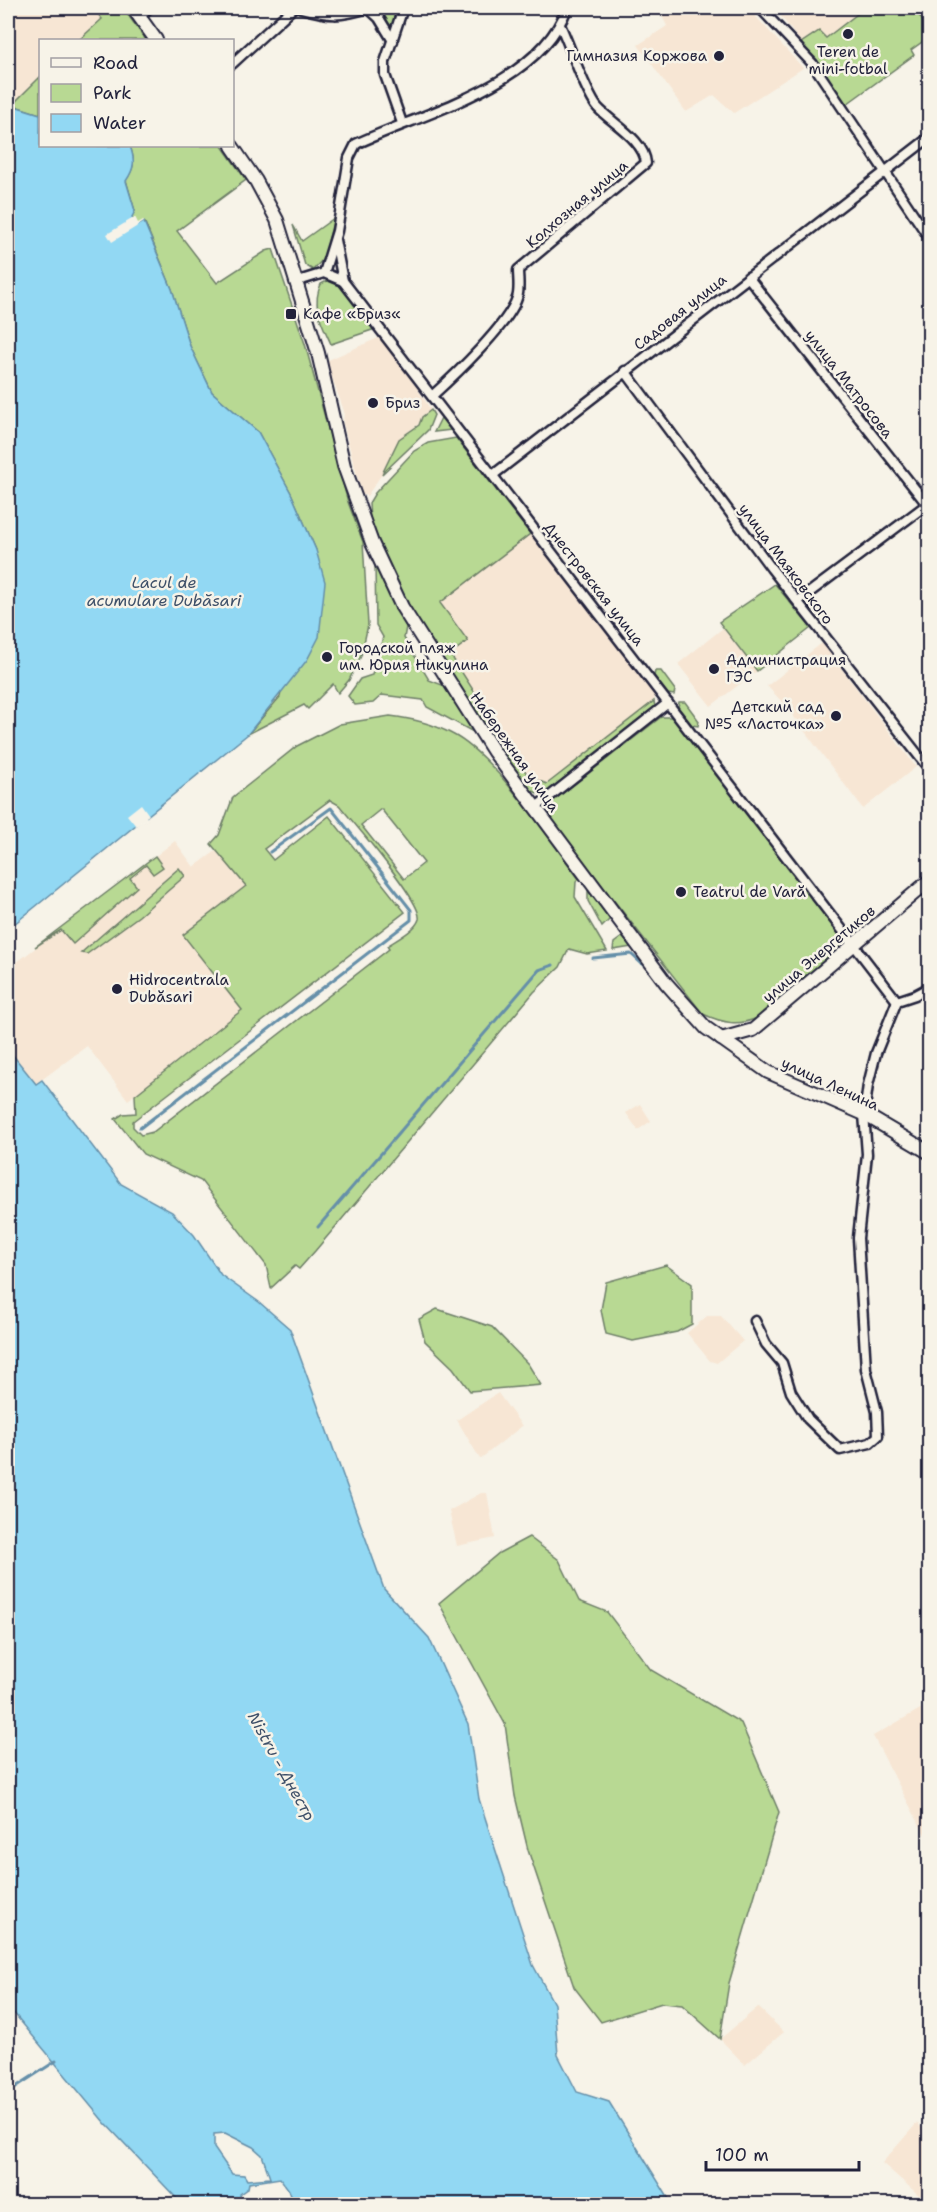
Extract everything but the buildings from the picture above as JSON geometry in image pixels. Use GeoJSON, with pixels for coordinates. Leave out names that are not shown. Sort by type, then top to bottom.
{"type":"FeatureCollection","features":[{"type":"Feature","properties":{"kind":"street"},"geometry":{"type":"LineString","coordinates":[[149,8],[136,12],[155,39]]}},
{"type":"Feature","properties":{"kind":"street"},"geometry":{"type":"LineString","coordinates":[[234,62],[293,8]]}},
{"type":"Feature","properties":{"kind":"street"},"geometry":{"type":"LineString","coordinates":[[301,8],[321,15],[343,16],[368,8],[379,18],[393,41]]}},
{"type":"Feature","properties":{"kind":"street"},"geometry":{"type":"LineString","coordinates":[[402,123],[385,75],[385,62],[403,8]]}},
{"type":"Feature","properties":{"kind":"street"},"geometry":{"type":"LineString","coordinates":[[324,273],[334,238],[349,158],[356,144],[464,99],[512,75],[543,48],[561,27],[567,8]]}},
{"type":"Feature","properties":{"kind":"street"},"geometry":{"type":"LineString","coordinates":[[760,8],[813,64],[930,239]]}},
{"type":"Feature","properties":{"kind":"street","name":"Колхозная улица"},"geometry":{"type":"LineString","coordinates":[[432,395],[471,358],[510,311],[518,297],[518,270],[646,163],[646,156],[636,142],[596,107],[561,27]]}},
{"type":"Feature","properties":{"kind":"street","name":"Садовая улица"},"geometry":{"type":"LineString","coordinates":[[493,475],[930,136]]}},
{"type":"Feature","properties":{"kind":"street","name":"Набережная улица"},"geometry":{"type":"LineString","coordinates":[[233,147],[277,220],[318,353],[344,466],[357,506],[389,584],[416,631],[488,743],[535,808],[666,983],[690,1012],[721,1039]]}},
{"type":"Feature","properties":{"kind":"street"},"geometry":{"type":"LineString","coordinates":[[334,238],[344,280]]}},
{"type":"Feature","properties":{"kind":"street"},"geometry":{"type":"LineString","coordinates":[[295,282],[324,273],[344,280]]}},
{"type":"Feature","properties":{"kind":"street","name":"улица Матросова"},"geometry":{"type":"LineString","coordinates":[[748,277],[929,505]]}},
{"type":"Feature","properties":{"kind":"street","name":"Днестровская улица"},"geometry":{"type":"LineString","coordinates":[[344,280],[897,1001]]}},
{"type":"Feature","properties":{"kind":"street","name":"улица Маяковского"},"geometry":{"type":"LineString","coordinates":[[625,371],[798,601],[930,770]]}},
{"type":"Feature","properties":{"kind":"street"},"geometry":{"type":"LineString","coordinates":[[798,601],[929,505]]}},
{"type":"Feature","properties":{"kind":"street"},"geometry":{"type":"LineString","coordinates":[[535,808],[668,704]]}},
{"type":"Feature","properties":{"kind":"street","name":"улица Энергетиков"},"geometry":{"type":"LineString","coordinates":[[721,1039],[753,1030],[930,880]]}},
{"type":"Feature","properties":{"kind":"street"},"geometry":{"type":"LineString","coordinates":[[755,1321],[766,1344],[782,1363],[791,1392],[808,1419],[840,1449],[870,1443],[879,1430],[866,1369],[861,1315],[858,1238],[867,1154],[864,1114],[876,1053],[897,1001],[930,987]]}},
{"type":"Feature","properties":{"kind":"street","name":"улица Ленина"},"geometry":{"type":"LineString","coordinates":[[721,1039],[746,1058],[776,1076],[864,1114],[930,1153]]}},
{"type":"Feature","properties":{"kind":"shaded area"},"geometry":{"type":"Polygon","coordinates":[[[8,8],[93,8],[102,19],[80,39],[39,39],[39,78],[12,105],[8,104],[8,8]]]}},
{"type":"Feature","properties":{"kind":"shaded area","name":"Гимназия Коржова"},"geometry":{"type":"Polygon","coordinates":[[[658,8],[748,8],[803,68],[734,113],[714,95],[686,112],[638,45],[667,26],[658,8]]]}},
{"type":"Feature","properties":{"kind":"shaded area"},"geometry":{"type":"Polygon","coordinates":[[[775,8],[865,8],[826,38],[819,31],[801,43],[775,8]]]}},
{"type":"Feature","properties":{"kind":"shaded area"},"geometry":{"type":"Polygon","coordinates":[[[378,338],[388,343],[431,410],[422,416],[419,424],[399,439],[388,465],[367,496],[362,494],[343,423],[344,411],[326,361],[378,338]]]}},
{"type":"Feature","properties":{"kind":"shaded area"},"geometry":{"type":"Polygon","coordinates":[[[530,534],[655,696],[654,701],[547,784],[529,777],[449,654],[440,603],[530,534]]]}},
{"type":"Feature","properties":{"kind":"shaded area"},"geometry":{"type":"Polygon","coordinates":[[[723,628],[757,671],[711,706],[678,664],[723,628]]]}},
{"type":"Feature","properties":{"kind":"shaded area","name":"Детский сад №5 «Ласточка»"},"geometry":{"type":"Polygon","coordinates":[[[822,643],[916,767],[863,809],[785,705],[767,686],[822,643]]]}},
{"type":"Feature","properties":{"kind":"shaded area","name":"Hidrocentrala Dubăsari"},"geometry":{"type":"Polygon","coordinates":[[[175,841],[194,867],[216,851],[247,886],[183,935],[242,1010],[128,1100],[87,1046],[36,1084],[8,1049],[8,969],[175,841]]]}},
{"type":"Feature","properties":{"kind":"shaded area"},"geometry":{"type":"Polygon","coordinates":[[[640,1104],[651,1121],[638,1130],[626,1113],[640,1104]]]}},
{"type":"Feature","properties":{"kind":"shaded area"},"geometry":{"type":"Polygon","coordinates":[[[707,1316],[721,1316],[743,1341],[717,1363],[710,1361],[687,1333],[707,1316]]]}},
{"type":"Feature","properties":{"kind":"shaded area"},"geometry":{"type":"Polygon","coordinates":[[[498,1393],[522,1426],[480,1459],[457,1420],[498,1393]]]}},
{"type":"Feature","properties":{"kind":"shaded area"},"geometry":{"type":"Polygon","coordinates":[[[481,1493],[487,1493],[495,1538],[457,1546],[449,1511],[481,1493]]]}},
{"type":"Feature","properties":{"kind":"shaded area"},"geometry":{"type":"Polygon","coordinates":[[[929,1704],[930,1834],[925,1835],[873,1736],[929,1704]]]}},
{"type":"Feature","properties":{"kind":"shaded area"},"geometry":{"type":"Polygon","coordinates":[[[758,2007],[784,2032],[745,2065],[720,2039],[758,2007]]]}},
{"type":"Feature","properties":{"kind":"shaded area"},"geometry":{"type":"Polygon","coordinates":[[[917,2123],[929,2134],[929,2204],[882,2163],[917,2123]]]}},
{"type":"Feature","properties":{"kind":"green space"},"geometry":{"type":"Polygon","coordinates":[[[93,8],[123,8],[145,39],[80,39],[102,19],[93,8]]]}},
{"type":"Feature","properties":{"kind":"green space"},"geometry":{"type":"Polygon","coordinates":[[[398,8],[393,32],[376,10],[398,8]]]}},
{"type":"Feature","properties":{"kind":"green space"},"geometry":{"type":"Polygon","coordinates":[[[865,8],[914,8],[927,27],[929,26],[929,37],[911,50],[914,55],[844,106],[801,43],[819,31],[826,38],[865,8]]]}},
{"type":"Feature","properties":{"kind":"green space"},"geometry":{"type":"Polygon","coordinates":[[[39,78],[39,114],[12,105],[39,78]]]}},
{"type":"Feature","properties":{"kind":"green space"},"geometry":{"type":"Polygon","coordinates":[[[130,147],[223,147],[246,180],[177,231],[217,283],[266,251],[273,249],[305,344],[348,502],[363,542],[368,625],[361,656],[349,680],[338,693],[333,684],[308,709],[304,705],[248,734],[280,697],[316,550],[291,493],[258,432],[212,392],[190,346],[172,289],[145,223],[137,227],[131,217],[135,211],[126,180],[131,172],[133,156],[130,147]]]}},
{"type":"Feature","properties":{"kind":"green space"},"geometry":{"type":"Polygon","coordinates":[[[334,218],[324,258],[313,270],[305,265],[293,225],[302,241],[334,218]]]}},
{"type":"Feature","properties":{"kind":"green space"},"geometry":{"type":"Polygon","coordinates":[[[331,279],[352,295],[375,329],[331,344],[321,322],[317,300],[321,284],[331,279]]]}},
{"type":"Feature","properties":{"kind":"green space"},"geometry":{"type":"Polygon","coordinates":[[[431,410],[434,415],[428,430],[382,474],[399,439],[419,425],[422,417],[431,410]]]}},
{"type":"Feature","properties":{"kind":"green space"},"geometry":{"type":"Polygon","coordinates":[[[442,416],[452,430],[434,432],[442,416]]]}},
{"type":"Feature","properties":{"kind":"green space"},"geometry":{"type":"Polygon","coordinates":[[[456,438],[530,534],[440,603],[468,641],[450,654],[529,777],[547,784],[654,701],[655,708],[548,791],[539,794],[525,787],[408,611],[370,521],[369,503],[375,493],[414,451],[428,443],[456,438]]]}},
{"type":"Feature","properties":{"kind":"green space"},"geometry":{"type":"Polygon","coordinates":[[[375,564],[406,627],[404,638],[429,680],[445,686],[477,734],[427,707],[423,700],[382,695],[373,703],[355,705],[348,696],[360,679],[372,675],[383,637],[376,625],[375,564]]]}},
{"type":"Feature","properties":{"kind":"green space"},"geometry":{"type":"Polygon","coordinates":[[[775,584],[811,628],[757,671],[719,622],[775,584]]]}},
{"type":"Feature","properties":{"kind":"green space"},"geometry":{"type":"Polygon","coordinates":[[[655,671],[661,671],[675,690],[674,695],[668,694],[654,676],[655,671]]]}},
{"type":"Feature","properties":{"kind":"green space"},"geometry":{"type":"Polygon","coordinates":[[[679,702],[685,702],[699,721],[698,726],[692,725],[678,707],[679,702]]]}},
{"type":"Feature","properties":{"kind":"green space"},"geometry":{"type":"Polygon","coordinates":[[[390,716],[398,717],[437,727],[469,745],[486,760],[520,799],[579,879],[576,882],[575,897],[607,951],[587,954],[569,949],[560,967],[534,992],[315,1251],[299,1269],[295,1266],[271,1288],[266,1265],[201,1181],[143,1154],[115,1119],[123,1114],[136,1113],[135,1095],[242,1010],[183,935],[246,886],[211,844],[219,835],[233,797],[297,746],[340,724],[390,716]],[[330,800],[264,849],[273,860],[329,816],[405,912],[133,1121],[133,1127],[141,1135],[153,1132],[389,949],[387,946],[417,923],[419,919],[417,910],[399,880],[339,805],[330,800]],[[381,809],[361,825],[404,879],[424,863],[381,809]]]}},
{"type":"Feature","properties":{"kind":"green space"},"geometry":{"type":"Polygon","coordinates":[[[661,717],[672,717],[844,937],[843,945],[759,1017],[752,1020],[731,1023],[703,1014],[550,819],[553,801],[661,717]]]}},
{"type":"Feature","properties":{"kind":"green space"},"geometry":{"type":"Polygon","coordinates":[[[155,856],[163,867],[153,874],[146,865],[130,878],[137,887],[73,944],[61,930],[35,947],[155,856]]]}},
{"type":"Feature","properties":{"kind":"green space"},"geometry":{"type":"Polygon","coordinates":[[[179,868],[185,876],[139,916],[87,954],[81,953],[179,868]]]}},
{"type":"Feature","properties":{"kind":"green space"},"geometry":{"type":"Polygon","coordinates":[[[588,891],[610,919],[602,927],[588,901],[588,891]]]}},
{"type":"Feature","properties":{"kind":"green space"},"geometry":{"type":"Polygon","coordinates":[[[622,937],[632,947],[613,950],[614,943],[622,937]]]}},
{"type":"Feature","properties":{"kind":"green space"},"geometry":{"type":"Polygon","coordinates":[[[666,1265],[692,1284],[692,1324],[677,1332],[633,1341],[606,1334],[601,1310],[606,1282],[666,1265]]]}},
{"type":"Feature","properties":{"kind":"green space"},"geometry":{"type":"Polygon","coordinates":[[[437,1309],[492,1327],[528,1364],[541,1385],[470,1391],[453,1368],[425,1341],[419,1319],[437,1309]]]}},
{"type":"Feature","properties":{"kind":"green space"},"geometry":{"type":"Polygon","coordinates":[[[529,1537],[559,1560],[579,1601],[607,1612],[651,1670],[741,1723],[779,1812],[729,1983],[720,2039],[682,2005],[662,2003],[601,2022],[574,1987],[528,1850],[515,1796],[505,1724],[439,1603],[499,1553],[529,1537]]]}},
{"type":"Feature","properties":{"kind":"water","name":"Lacul de acumulare Dubăsari"},"geometry":{"type":"Polygon","coordinates":[[[8,104],[39,114],[39,147],[130,147],[133,164],[126,181],[135,211],[132,217],[137,226],[144,222],[172,289],[190,346],[212,392],[258,432],[291,493],[316,550],[325,582],[319,637],[307,660],[248,734],[8,929],[8,104]]]}},
{"type":"Feature","properties":{"kind":"water","name":"Nistru - Днестр"},"geometry":{"type":"Polygon","coordinates":[[[8,1049],[36,1084],[42,1080],[121,1184],[172,1212],[194,1235],[221,1275],[259,1302],[290,1329],[384,1589],[429,1638],[468,1724],[479,1799],[533,1965],[554,2004],[558,2055],[577,2092],[609,2102],[672,2204],[294,2204],[289,2190],[280,2178],[249,2183],[248,2188],[240,2194],[241,2204],[182,2204],[104,2122],[8,2006],[8,1049]],[[225,2133],[214,2134],[214,2148],[232,2174],[244,2175],[247,2180],[270,2178],[262,2155],[253,2147],[225,2133]]]}},
{"type":"Feature","properties":{"kind":"pier"},"geometry":{"type":"Polygon","coordinates":[[[135,217],[138,223],[143,220],[144,222],[112,242],[107,234],[135,217]]]}},
{"type":"Feature","properties":{"kind":"pier"},"geometry":{"type":"Polygon","coordinates":[[[141,804],[149,815],[146,817],[148,819],[136,826],[127,815],[141,804]]]}},
{"type":"Feature","properties":{"kind":"waterway"},"geometry":{"type":"LineString","coordinates":[[140,1128],[411,920],[411,910],[331,808],[270,852]]}},
{"type":"Feature","properties":{"kind":"waterway"},"geometry":{"type":"LineString","coordinates":[[593,958],[631,954],[643,965]]}},
{"type":"Feature","properties":{"kind":"waterway"},"geometry":{"type":"LineString","coordinates":[[318,1227],[539,970],[553,965]]}},
{"type":"Feature","properties":{"kind":"waterway"},"geometry":{"type":"LineString","coordinates":[[8,2092],[56,2061]]}},
{"type":"Feature","properties":{"kind":"place","name":"Teren de mini-fotbal"},"geometry":{"type":"Point","coordinates":[848,34]}},
{"type":"Feature","properties":{"kind":"place","name":"Гимназия Коржова"},"geometry":{"type":"Point","coordinates":[719,56]}},
{"type":"Feature","properties":{"kind":"place","name":"Кафе «Бриз«"},"geometry":{"type":"Point","coordinates":[291,314]}},
{"type":"Feature","properties":{"kind":"place","name":"Бриз"},"geometry":{"type":"Point","coordinates":[373,403]}},
{"type":"Feature","properties":{"kind":"place","name":"Городской пляж им. Юрия Никулина"},"geometry":{"type":"Point","coordinates":[327,657]}},
{"type":"Feature","properties":{"kind":"place","name":"Администрация ГЭС"},"geometry":{"type":"Point","coordinates":[714,669]}},
{"type":"Feature","properties":{"kind":"place","name":"Детский сад №5 «Ласточка»"},"geometry":{"type":"Point","coordinates":[836,716]}},
{"type":"Feature","properties":{"kind":"place","name":"Teatrul de Vară"},"geometry":{"type":"Point","coordinates":[681,892]}},
{"type":"Feature","properties":{"kind":"place","name":"Hidrocentrala Dubăsari"},"geometry":{"type":"Point","coordinates":[117,989]}}]}
